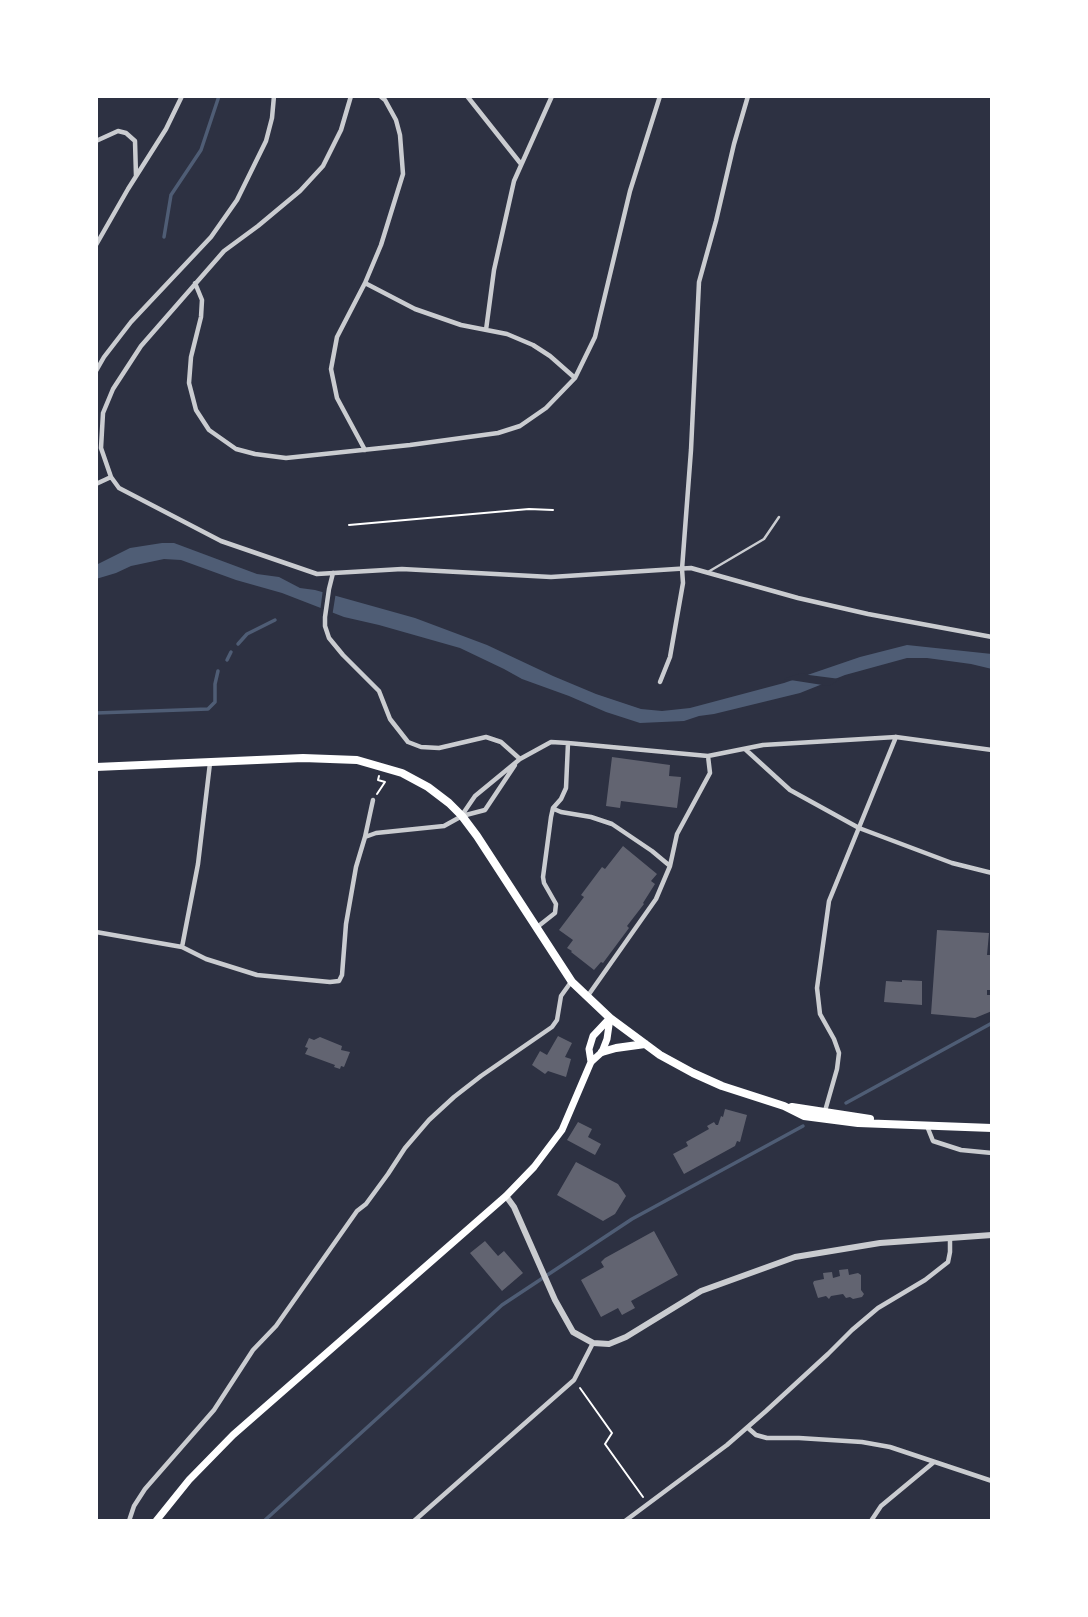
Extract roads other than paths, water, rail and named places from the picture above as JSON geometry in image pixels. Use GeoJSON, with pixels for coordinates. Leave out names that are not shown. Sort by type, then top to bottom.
{"type":"FeatureCollection","features":[{"type":"Feature","properties":{"kind":"main road"},"geometry":{"type":"LineString","coordinates":[[96,767],[303,758],[357,760],[402,773],[428,787],[462,816],[572,982],[610,1018],[674,1063],[722,1086],[784,1106],[804,1116],[858,1123],[992,1128]]}},
{"type":"Feature","properties":{"kind":"main road"},"geometry":{"type":"LineString","coordinates":[[156,1521],[188,1480],[233,1435],[506,1196],[534,1167],[562,1130],[591,1062],[602,1052],[607,1040],[610,1018]]}},
{"type":"Feature","properties":{"kind":"main road"},"geometry":{"type":"LineString","coordinates":[[591,1062],[589,1049],[593,1036],[610,1018]]}},
{"type":"Feature","properties":{"kind":"main road"},"geometry":{"type":"LineString","coordinates":[[602,1052],[645,1044]]}},
{"type":"Feature","properties":{"kind":"main road"},"geometry":{"type":"LineString","coordinates":[[784,1106],[904,1124]]}},
{"type":"Feature","properties":{"kind":"street"},"geometry":{"type":"LineString","coordinates":[[96,244],[166,129],[182,96]]}},
{"type":"Feature","properties":{"kind":"street"},"geometry":{"type":"LineString","coordinates":[[96,371],[131,322],[211,237],[237,200],[266,141],[274,96]]}},
{"type":"Feature","properties":{"kind":"street"},"geometry":{"type":"LineString","coordinates":[[351,96],[341,130],[323,166],[300,191],[224,251],[141,346],[113,389],[103,412],[101,448],[111,477],[119,488],[221,541],[317,574],[402,569],[551,577],[691,568],[798,598],[868,614],[992,636]]}},
{"type":"Feature","properties":{"kind":"street"},"geometry":{"type":"LineString","coordinates":[[365,450],[337,398],[331,369],[337,337],[381,245],[403,174],[396,120],[380,96]]}},
{"type":"Feature","properties":{"kind":"street"},"geometry":{"type":"LineString","coordinates":[[467,96],[521,165]]}},
{"type":"Feature","properties":{"kind":"street"},"geometry":{"type":"LineString","coordinates":[[486,330],[494,270],[514,181],[552,96]]}},
{"type":"Feature","properties":{"kind":"street"},"geometry":{"type":"LineString","coordinates":[[195,283],[202,299],[201,317],[191,357],[189,383],[196,410],[209,430],[236,449],[286,458],[498,433],[520,426],[546,408],[575,378],[595,337],[630,191],[660,96]]}},
{"type":"Feature","properties":{"kind":"street"},"geometry":{"type":"LineString","coordinates":[[660,682],[670,657],[683,583],[699,282],[748,96]]}},
{"type":"Feature","properties":{"kind":"street"},"geometry":{"type":"LineString","coordinates":[[96,141],[118,131],[135,141],[136,176]]}},
{"type":"Feature","properties":{"kind":"street"},"geometry":{"type":"LineString","coordinates":[[365,283],[415,309],[461,325],[508,334],[533,345],[575,378]]}},
{"type":"Feature","properties":{"kind":"street"},"geometry":{"type":"LineString","coordinates":[[96,484],[111,477]]}},
{"type":"Feature","properties":{"kind":"street"},"geometry":{"type":"LineString","coordinates":[[334,573],[325,617],[329,638],[379,691],[390,719],[408,741],[421,747],[439,748],[486,737],[501,742],[520,759]]}},
{"type":"Feature","properties":{"kind":"street"},"geometry":{"type":"LineString","coordinates":[[462,816],[475,796],[520,759],[551,742],[708,756],[763,745],[896,737],[992,750]]}},
{"type":"Feature","properties":{"kind":"street"},"geometry":{"type":"LineString","coordinates":[[825,1112],[839,1053],[820,1014],[817,988],[829,901],[896,737]]}},
{"type":"Feature","properties":{"kind":"street"},"geometry":{"type":"LineString","coordinates":[[536,928],[555,913],[556,904],[543,877],[551,817],[566,788],[568,743]]}},
{"type":"Feature","properties":{"kind":"street"},"geometry":{"type":"LineString","coordinates":[[745,749],[790,789],[859,828],[952,863],[992,873]]}},
{"type":"Feature","properties":{"kind":"street"},"geometry":{"type":"LineString","coordinates":[[587,997],[656,899],[670,866],[677,834],[710,773],[708,756]]}},
{"type":"Feature","properties":{"kind":"street"},"geometry":{"type":"LineString","coordinates":[[365,837],[376,833],[444,826],[462,816],[485,810],[520,759]]}},
{"type":"Feature","properties":{"kind":"street"},"geometry":{"type":"LineString","coordinates":[[182,947],[198,864],[210,763]]}},
{"type":"Feature","properties":{"kind":"street"},"geometry":{"type":"LineString","coordinates":[[96,932],[182,947],[206,959],[257,975],[340,981],[356,867],[373,800]]}},
{"type":"Feature","properties":{"kind":"street"},"geometry":{"type":"LineString","coordinates":[[554,808],[612,824],[670,866]]}},
{"type":"Feature","properties":{"kind":"street"},"geometry":{"type":"LineString","coordinates":[[129,1521],[134,1506],[145,1489],[214,1410],[253,1350],[276,1326],[405,1148],[454,1097],[552,1027],[557,1020],[561,996],[572,982]]}},
{"type":"Feature","properties":{"kind":"street"},"geometry":{"type":"LineString","coordinates":[[926,1125],[933,1141],[961,1150],[992,1153]]}},
{"type":"Feature","properties":{"kind":"street"},"geometry":{"type":"LineString","coordinates":[[506,1196],[514,1207],[551,1291],[573,1332],[593,1343],[609,1344],[626,1337],[701,1291],[795,1257],[880,1243],[992,1235]]}},
{"type":"Feature","properties":{"kind":"street"},"geometry":{"type":"LineString","coordinates":[[625,1521],[727,1445],[878,1308],[925,1280],[948,1262],[950,1237]]}},
{"type":"Feature","properties":{"kind":"street"},"geometry":{"type":"LineString","coordinates":[[414,1521],[574,1380],[593,1343]]}},
{"type":"Feature","properties":{"kind":"street"},"geometry":{"type":"LineString","coordinates":[[748,1427],[756,1435],[767,1438],[862,1442],[890,1447],[992,1481]]}},
{"type":"Feature","properties":{"kind":"street"},"geometry":{"type":"LineString","coordinates":[[871,1521],[881,1506],[934,1461]]}},
{"type":"Feature","properties":{"kind":"lane"},"geometry":{"type":"LineString","coordinates":[[708,573],[764,539],[779,517]]}},
{"type":"Feature","properties":{"kind":"water"},"geometry":{"type":"Polygon","coordinates":[[[174,543],[257,574],[279,577],[300,588],[415,618],[487,645],[596,694],[641,709],[662,711],[690,708],[784,683],[860,657],[907,645],[992,654],[992,669],[927,658],[907,658],[845,675],[800,693],[714,714],[684,721],[640,723],[522,679],[460,648],[344,617],[282,593],[181,560],[164,559],[131,566],[96,579],[96,565],[130,548],[174,543]]]}},
{"type":"Feature","properties":{"kind":"waterway"},"geometry":{"type":"LineString","coordinates":[[164,237],[171,195],[201,150],[219,96]]}},
{"type":"Feature","properties":{"kind":"waterway"},"geometry":{"type":"LineString","coordinates":[[238,644],[247,634],[275,620]]}},
{"type":"Feature","properties":{"kind":"waterway"},"geometry":{"type":"LineString","coordinates":[[227,660],[231,652]]}},
{"type":"Feature","properties":{"kind":"waterway"},"geometry":{"type":"LineString","coordinates":[[96,713],[208,709],[215,702],[218,671]]}},
{"type":"Feature","properties":{"kind":"waterway"},"geometry":{"type":"LineString","coordinates":[[846,1103],[992,1023]]}},
{"type":"Feature","properties":{"kind":"waterway"},"geometry":{"type":"LineString","coordinates":[[264,1521],[502,1305],[632,1219],[803,1126]]}}]}
